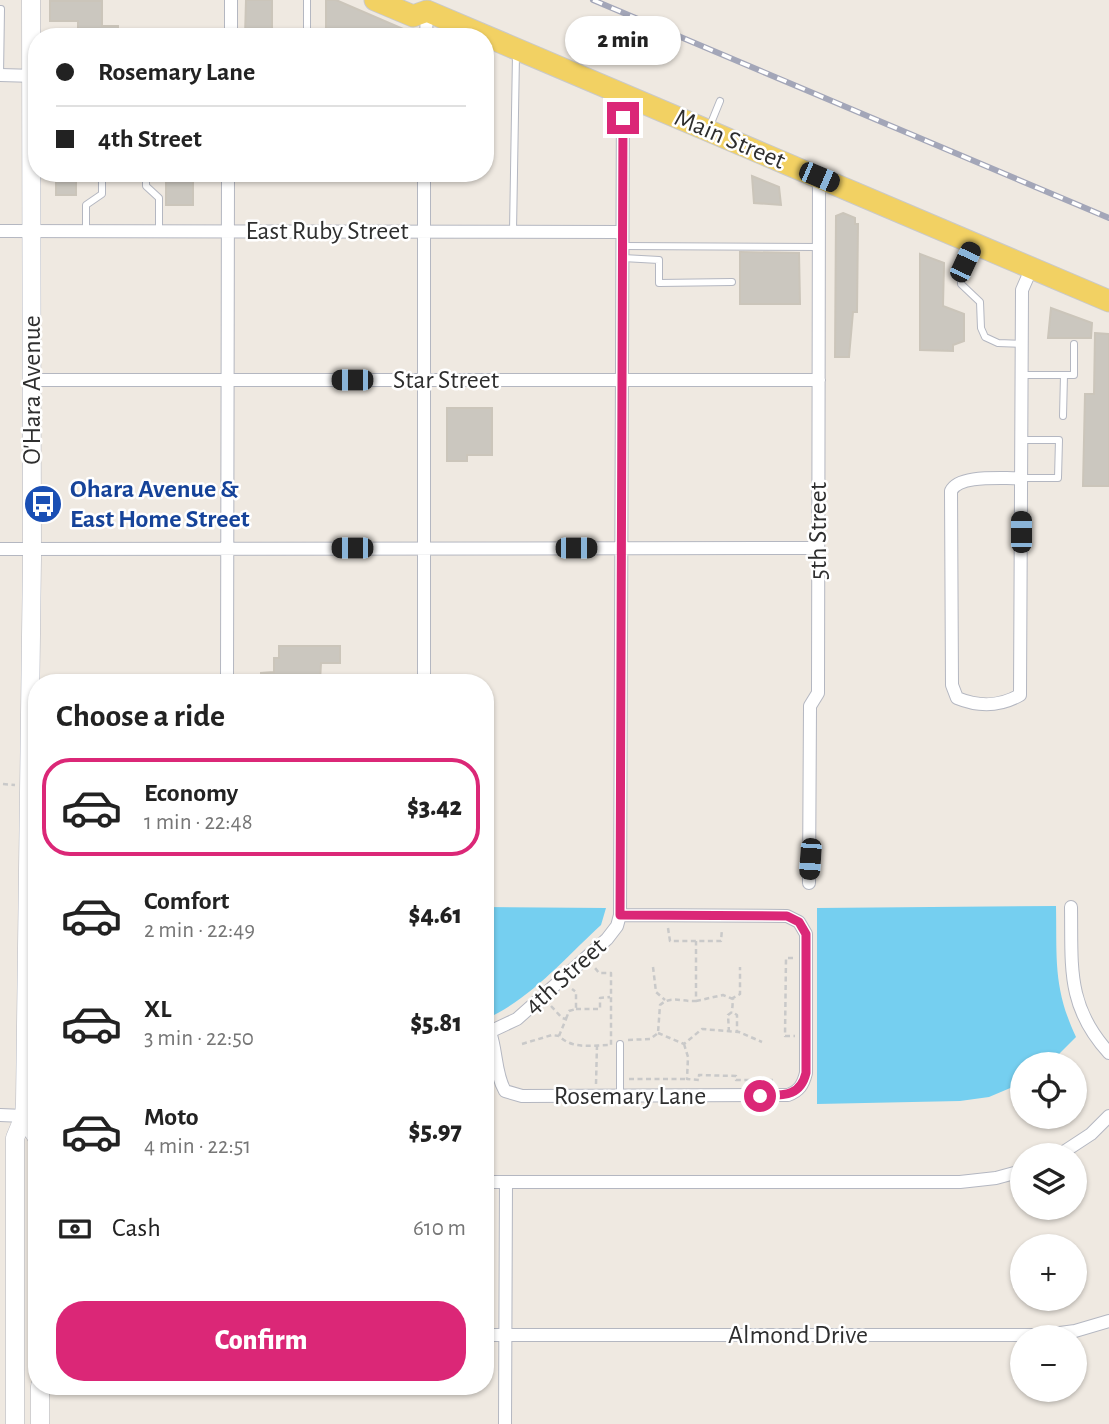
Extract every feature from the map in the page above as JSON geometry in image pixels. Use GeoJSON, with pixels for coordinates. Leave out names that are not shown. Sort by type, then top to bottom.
{"type":"FeatureCollection","features":[{"type":"Feature","properties":{"kind":"main road","name":"O'Hara Avenue"},"geometry":{"type":"LineString","coordinates":[[32,0],[33,28]]}},
{"type":"Feature","properties":{"kind":"main road","name":"Main Street"},"geometry":{"type":"LineString","coordinates":[[375,0],[413,16],[426,6],[472,28]]}},
{"type":"Feature","properties":{"kind":"main road","name":"Main Street"},"geometry":{"type":"LineString","coordinates":[[494,38],[1109,301]]}},
{"type":"Feature","properties":{"kind":"main road","name":"O'Hara Avenue"},"geometry":{"type":"LineString","coordinates":[[33,674],[34,182]]}},
{"type":"Feature","properties":{"kind":"main road","name":"O'Hara Avenue"},"geometry":{"type":"LineString","coordinates":[[15,1424],[8,1247],[15,1138],[24,1116],[28,1077]]}},
{"type":"Feature","properties":{"kind":"main road"},"geometry":{"type":"LineString","coordinates":[[24,1116],[28,1123]]}},
{"type":"Feature","properties":{"kind":"main road"},"geometry":{"type":"LineString","coordinates":[[40,1395],[40,1424]]}},
{"type":"Feature","properties":{"kind":"street"},"geometry":{"type":"LineString","coordinates":[[231,0],[231,28]]}},
{"type":"Feature","properties":{"kind":"street"},"geometry":{"type":"LineString","coordinates":[[425,28],[426,6]]}},
{"type":"Feature","properties":{"kind":"street"},"geometry":{"type":"LineString","coordinates":[[0,75],[28,76]]}},
{"type":"Feature","properties":{"kind":"street","name":"4th Street"},"geometry":{"type":"LineString","coordinates":[[494,1030],[517,1019],[607,939],[617,926],[620,915],[623,94]]}},
{"type":"Feature","properties":{"kind":"street","name":"5th Street"},"geometry":{"type":"LineString","coordinates":[[809,883],[810,706],[818,693],[819,177]]}},
{"type":"Feature","properties":{"kind":"street"},"geometry":{"type":"LineString","coordinates":[[227,674],[228,182]]}},
{"type":"Feature","properties":{"kind":"street"},"geometry":{"type":"LineString","coordinates":[[424,182],[424,674]]}},
{"type":"Feature","properties":{"kind":"street","name":"East Ruby Street"},"geometry":{"type":"LineString","coordinates":[[0,231],[621,232]]}},
{"type":"Feature","properties":{"kind":"street"},"geometry":{"type":"LineString","coordinates":[[1021,478],[964,480],[953,485],[951,491],[952,685],[957,698],[974,705],[1007,702],[1020,695],[1022,290],[1032,267]]}},
{"type":"Feature","properties":{"kind":"street","name":"Star Street"},"geometry":{"type":"LineString","coordinates":[[32,380],[819,380]]}},
{"type":"Feature","properties":{"kind":"street"},"geometry":{"type":"LineString","coordinates":[[0,549],[817,548]]}},
{"type":"Feature","properties":{"kind":"street"},"geometry":{"type":"LineString","coordinates":[[1071,907],[1073,987],[1081,1013],[1094,1036],[1109,1053]]}},
{"type":"Feature","properties":{"kind":"street","name":"Rosemary Lane"},"geometry":{"type":"LineString","coordinates":[[494,1045],[499,1082],[505,1091],[522,1096],[788,1095],[796,1092],[804,1083],[806,1073],[807,1036],[806,934],[799,922],[787,916],[620,915]]}},
{"type":"Feature","properties":{"kind":"street"},"geometry":{"type":"LineString","coordinates":[[0,1115],[24,1116]]}},
{"type":"Feature","properties":{"kind":"street"},"geometry":{"type":"LineString","coordinates":[[1077,1143],[1109,1116]]}},
{"type":"Feature","properties":{"kind":"street"},"geometry":{"type":"LineString","coordinates":[[494,1182],[960,1182],[1010,1174]]}},
{"type":"Feature","properties":{"kind":"street"},"geometry":{"type":"LineString","coordinates":[[505,1424],[506,1182]]}},
{"type":"Feature","properties":{"kind":"street","name":"Almond Drive"},"geometry":{"type":"LineString","coordinates":[[494,1335],[1045,1335],[1075,1331],[1109,1321]]}},
{"type":"Feature","properties":{"kind":"lane"},"geometry":{"type":"LineString","coordinates":[[307,0],[307,28]]}},
{"type":"Feature","properties":{"kind":"lane"},"geometry":{"type":"LineString","coordinates":[[0,75],[1,9]]}},
{"type":"Feature","properties":{"kind":"lane"},"geometry":{"type":"LineString","coordinates":[[513,231],[516,49]]}},
{"type":"Feature","properties":{"kind":"lane"},"geometry":{"type":"LineString","coordinates":[[708,130],[720,101]]}},
{"type":"Feature","properties":{"kind":"lane"},"geometry":{"type":"LineString","coordinates":[[86,230],[86,205],[102,194],[102,182]]}},
{"type":"Feature","properties":{"kind":"lane"},"geometry":{"type":"LineString","coordinates":[[146,182],[146,186],[159,198],[159,230]]}},
{"type":"Feature","properties":{"kind":"lane"},"geometry":{"type":"LineString","coordinates":[[974,243],[961,270],[961,284],[980,302],[981,328],[985,337],[998,343],[1022,344]]}},
{"type":"Feature","properties":{"kind":"lane"},"geometry":{"type":"LineString","coordinates":[[621,252],[819,247]]}},
{"type":"Feature","properties":{"kind":"lane"},"geometry":{"type":"LineString","coordinates":[[621,252],[659,260],[659,283],[733,282]]}},
{"type":"Feature","properties":{"kind":"lane"},"geometry":{"type":"LineString","coordinates":[[1021,375],[1074,375],[1074,344]]}},
{"type":"Feature","properties":{"kind":"lane"},"geometry":{"type":"LineString","coordinates":[[1063,416],[1064,375]]}},
{"type":"Feature","properties":{"kind":"lane"},"geometry":{"type":"LineString","coordinates":[[1021,440],[1059,440],[1058,478],[1021,478]]}},
{"type":"Feature","properties":{"kind":"lane"},"geometry":{"type":"LineString","coordinates":[[620,1096],[621,1041]]}},
{"type":"Feature","properties":{"kind":"path"},"geometry":{"type":"LineString","coordinates":[[4,784],[17,783]]}},
{"type":"Feature","properties":{"kind":"path"},"geometry":{"type":"LineString","coordinates":[[667,927],[670,929],[670,941],[721,941],[722,929],[725,927]]}},
{"type":"Feature","properties":{"kind":"path"},"geometry":{"type":"LineString","coordinates":[[696,941],[696,1001]]}},
{"type":"Feature","properties":{"kind":"path"},"geometry":{"type":"LineString","coordinates":[[807,958],[786,958],[785,1036],[807,1036]]}},
{"type":"Feature","properties":{"kind":"path"},"geometry":{"type":"LineString","coordinates":[[653,967],[656,992],[665,1000]]}},
{"type":"Feature","properties":{"kind":"path"},"geometry":{"type":"LineString","coordinates":[[731,999],[740,994],[740,967]]}},
{"type":"Feature","properties":{"kind":"path"},"geometry":{"type":"LineString","coordinates":[[522,1044],[552,1035],[559,1036],[570,1044],[611,1045],[611,973],[599,973],[595,968]]}},
{"type":"Feature","properties":{"kind":"path"},"geometry":{"type":"LineString","coordinates":[[572,989],[576,992],[576,1009]]}},
{"type":"Feature","properties":{"kind":"path"},"geometry":{"type":"LineString","coordinates":[[611,1040],[650,1039],[658,1033],[660,1005],[671,998],[696,1001],[723,995],[731,999],[734,1007],[728,1015],[729,1032]]}},
{"type":"Feature","properties":{"kind":"path"},"geometry":{"type":"LineString","coordinates":[[559,1036],[569,1011],[600,1009],[600,998],[611,998]]}},
{"type":"Feature","properties":{"kind":"path"},"geometry":{"type":"LineString","coordinates":[[551,1006],[566,1019]]}},
{"type":"Feature","properties":{"kind":"path"},"geometry":{"type":"LineString","coordinates":[[732,1012],[737,1015],[737,1032]]}},
{"type":"Feature","properties":{"kind":"path"},"geometry":{"type":"LineString","coordinates":[[684,1044],[702,1029],[737,1032],[762,1042]]}},
{"type":"Feature","properties":{"kind":"path"},"geometry":{"type":"LineString","coordinates":[[658,1033],[684,1044]]}},
{"type":"Feature","properties":{"kind":"path"},"geometry":{"type":"LineString","coordinates":[[684,1044],[688,1058],[687,1079]]}},
{"type":"Feature","properties":{"kind":"path"},"geometry":{"type":"LineString","coordinates":[[596,1086],[597,1045]]}},
{"type":"Feature","properties":{"kind":"path"},"geometry":{"type":"LineString","coordinates":[[626,1079],[699,1080],[699,1075],[736,1076],[736,1080],[773,1080]]}},
{"type":"Feature","properties":{"kind":"water"},"geometry":{"type":"Polygon","coordinates":[[[1056,906],[1060,988],[1076,1037],[1061,1052],[1010,1052],[1010,1088],[989,1097],[960,1101],[817,1104],[817,908],[1056,906]]]}},
{"type":"Feature","properties":{"kind":"water"},"geometry":{"type":"Polygon","coordinates":[[[494,907],[606,908],[601,925],[547,977],[494,1014],[494,907]]]}},
{"type":"Feature","properties":{"kind":"building"},"geometry":{"type":"Polygon","coordinates":[[[246,0],[272,0],[272,28],[245,28],[246,0]]]}},
{"type":"Feature","properties":{"kind":"building"},"geometry":{"type":"Polygon","coordinates":[[[326,0],[336,0],[401,28],[326,28],[326,0]]]}},
{"type":"Feature","properties":{"kind":"building"},"geometry":{"type":"Polygon","coordinates":[[[50,1],[102,1],[102,26],[118,28],[78,28],[78,21],[50,21],[50,1]]]}},
{"type":"Feature","properties":{"kind":"building"},"geometry":{"type":"Polygon","coordinates":[[[752,176],[779,187],[781,205],[754,203],[752,176]]]}},
{"type":"Feature","properties":{"kind":"building"},"geometry":{"type":"Polygon","coordinates":[[[56,182],[76,182],[76,195],[56,195],[56,182]]]}},
{"type":"Feature","properties":{"kind":"building"},"geometry":{"type":"Polygon","coordinates":[[[166,182],[193,182],[193,205],[166,205],[166,182]]]}},
{"type":"Feature","properties":{"kind":"building"},"geometry":{"type":"Polygon","coordinates":[[[843,213],[855,218],[855,224],[858,224],[857,312],[853,312],[849,357],[835,357],[836,216],[843,213]]]}},
{"type":"Feature","properties":{"kind":"building"},"geometry":{"type":"Polygon","coordinates":[[[740,252],[799,253],[800,304],[740,304],[740,252]]]}},
{"type":"Feature","properties":{"kind":"building"},"geometry":{"type":"Polygon","coordinates":[[[920,254],[944,263],[943,306],[964,314],[964,341],[953,345],[953,351],[920,350],[920,254]]]}},
{"type":"Feature","properties":{"kind":"building"},"geometry":{"type":"Polygon","coordinates":[[[1051,308],[1092,323],[1091,338],[1048,338],[1051,308]]]}},
{"type":"Feature","properties":{"kind":"building"},"geometry":{"type":"Polygon","coordinates":[[[1095,333],[1109,334],[1109,486],[1083,486],[1085,394],[1094,394],[1095,333]]]}},
{"type":"Feature","properties":{"kind":"building"},"geometry":{"type":"Polygon","coordinates":[[[447,408],[492,408],[492,455],[467,455],[467,461],[447,461],[447,408]]]}},
{"type":"Feature","properties":{"kind":"building"},"geometry":{"type":"Polygon","coordinates":[[[279,646],[340,646],[340,663],[321,663],[320,674],[261,674],[274,672],[274,658],[279,658],[279,646]]]}},
{"type":"Feature","properties":{"kind":"railway"},"geometry":{"type":"LineString","coordinates":[[593,0],[1109,218]]}},
{"type":"Feature","properties":{"kind":"place","name":"Ohara Avenue & East Home Street"},"geometry":{"type":"Point","coordinates":[43,504]}},
{"type":"Feature","properties":{"kind":"route"},"geometry":{"type":"LineString","coordinates":[[623,118],[620,915],[787,916],[799,922],[806,934],[804,1083],[796,1092],[788,1095],[760,1096]]}}]}
